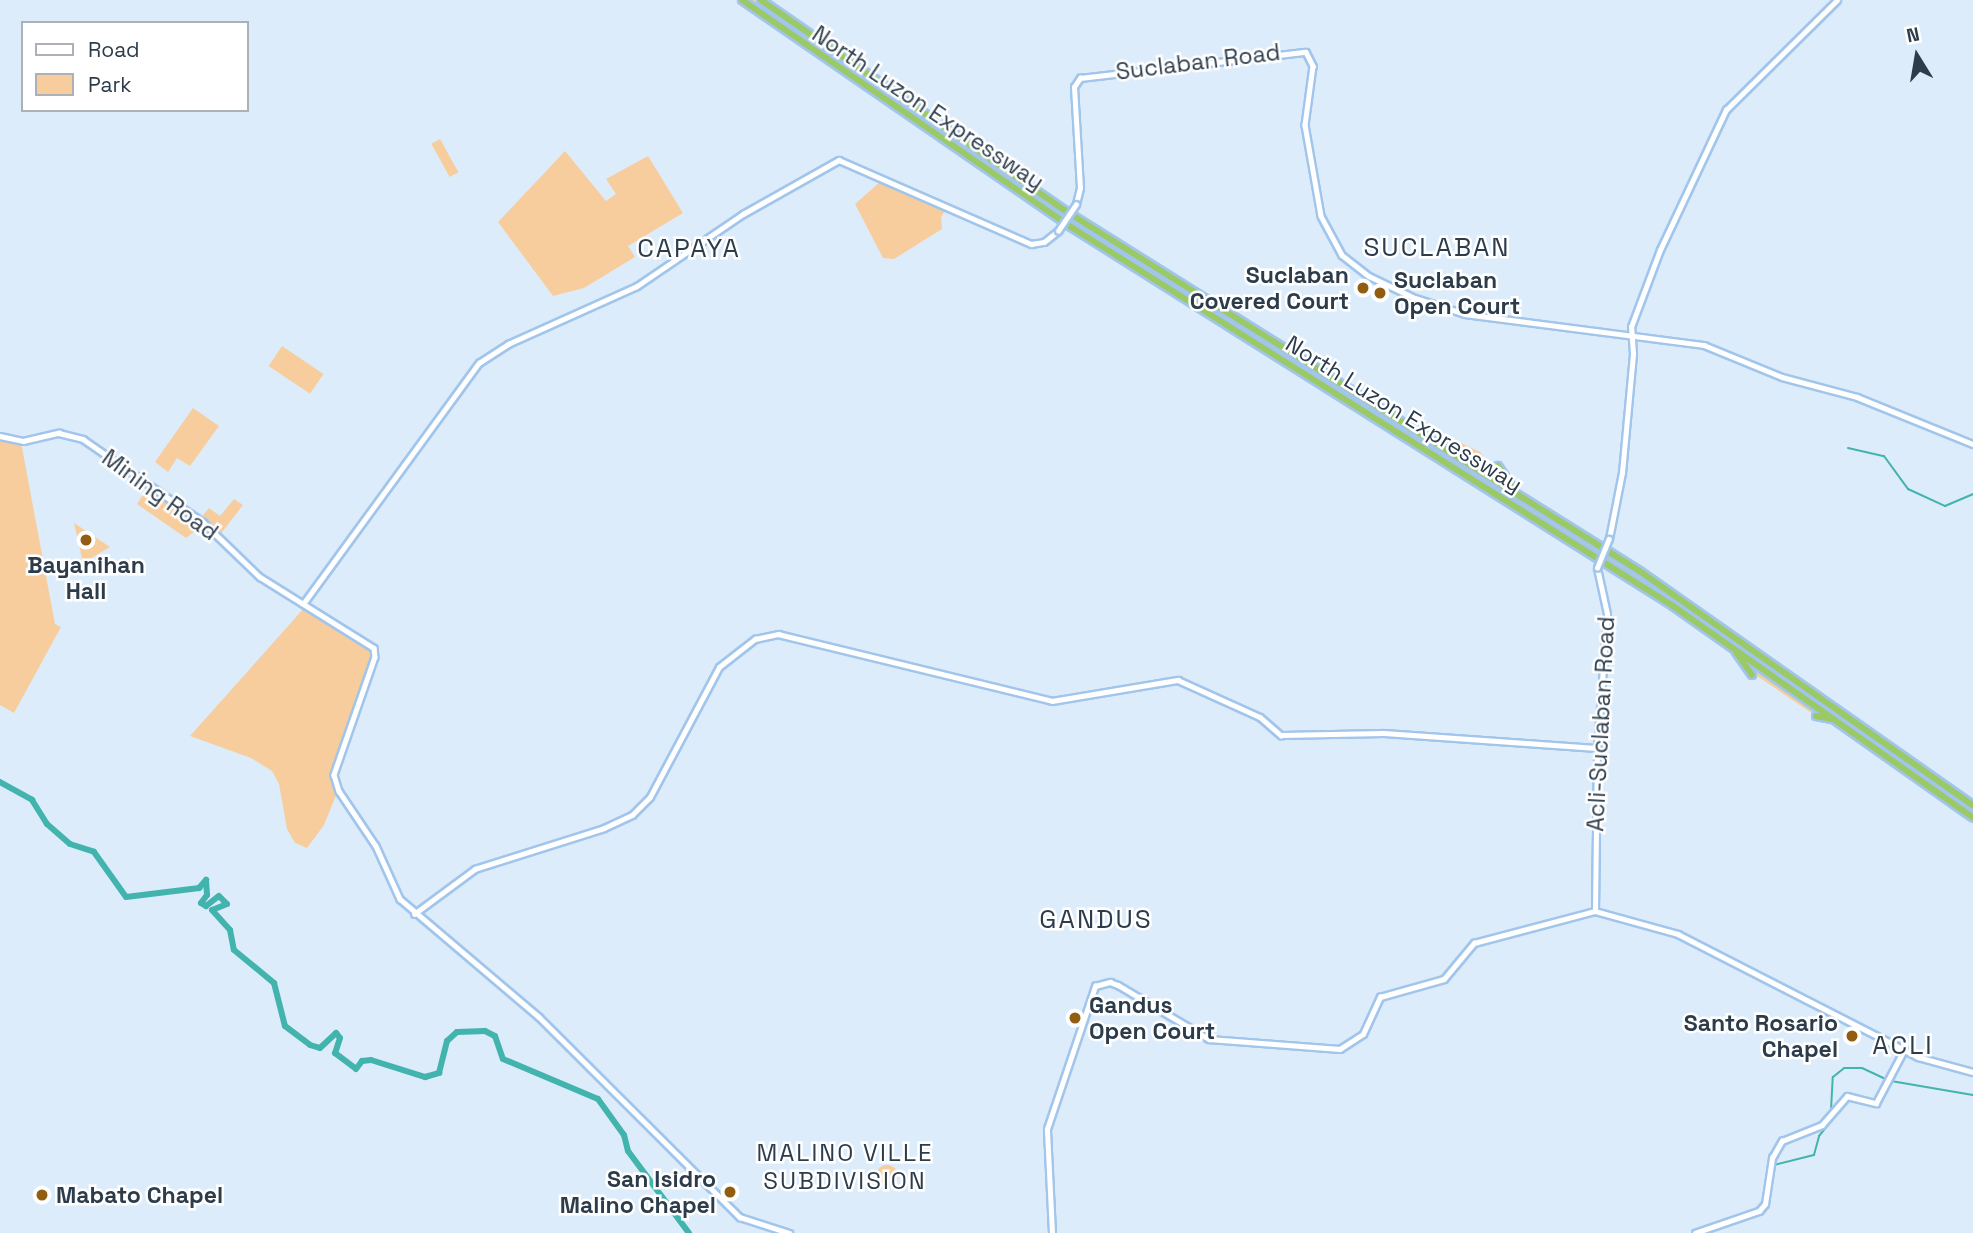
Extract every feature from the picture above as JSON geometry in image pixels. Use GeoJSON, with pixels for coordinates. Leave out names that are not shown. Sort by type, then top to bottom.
{"type":"FeatureCollection","features":[{"type":"Feature","properties":{"kind":"highway","name":"North Luzon Expressway"},"geometry":{"type":"LineString","coordinates":[[742,0],[1071,227],[1673,606],[1973,818]]}},
{"type":"Feature","properties":{"kind":"highway","name":"North Luzon Expressway"},"geometry":{"type":"LineString","coordinates":[[761,0],[1072,215],[1581,533],[1762,653],[1973,805]]}},
{"type":"Feature","properties":{"kind":"highway"},"geometry":{"type":"LineString","coordinates":[[1370,401],[1430,434],[1440,434]]}},
{"type":"Feature","properties":{"kind":"highway"},"geometry":{"type":"LineString","coordinates":[[1498,466],[1509,484],[1581,533]]}},
{"type":"Feature","properties":{"kind":"highway"},"geometry":{"type":"LineString","coordinates":[[1673,606],[1739,654],[1752,675]]}},
{"type":"Feature","properties":{"kind":"highway"},"geometry":{"type":"LineString","coordinates":[[1816,716],[1826,716],[1904,767]]}},
{"type":"Feature","properties":{"kind":"street"},"geometry":{"type":"LineString","coordinates":[[1838,0],[1726,110],[1660,250],[1630,334],[1717,349],[1782,377],[1849,394],[1973,444]]}},
{"type":"Feature","properties":{"kind":"street","name":"Suclaban Road"},"geometry":{"type":"LineString","coordinates":[[303,604],[479,363],[508,344],[637,286],[743,214],[839,160],[1031,244],[1044,243],[1058,231],[1076,204],[1080,188],[1074,87],[1080,78],[1306,52],[1313,66],[1305,125],[1313,181],[1323,221],[1346,259],[1399,292],[1444,309],[1630,334]]}},
{"type":"Feature","properties":{"kind":"street","name":"Acli-Suclaban Road"},"geometry":{"type":"LineString","coordinates":[[1595,911],[1597,748],[1607,614],[1597,568],[1609,539],[1622,473],[1633,354],[1630,334]]}},
{"type":"Feature","properties":{"kind":"street","name":"Mining Road"},"geometry":{"type":"LineString","coordinates":[[0,436],[23,441],[59,433],[83,439],[203,522],[260,577],[375,651],[334,775],[339,792],[376,846],[395,892],[414,914]]}},
{"type":"Feature","properties":{"kind":"street"},"geometry":{"type":"LineString","coordinates":[[789,1233],[740,1217],[523,1002],[414,914],[475,869],[615,824],[632,815],[650,797],[719,667],[755,639],[778,634],[1052,701],[1178,680],[1259,717],[1281,735],[1383,733],[1597,748]]}},
{"type":"Feature","properties":{"kind":"street"},"geometry":{"type":"LineString","coordinates":[[1052,1233],[1047,1129],[1095,986],[1110,982],[1209,1038],[1340,1049],[1363,1034],[1380,997],[1444,979],[1474,943],[1595,911],[1678,934],[1904,1050],[1930,1062],[1973,1072]]}},
{"type":"Feature","properties":{"kind":"street"},"geometry":{"type":"LineString","coordinates":[[1695,1233],[1718,1222],[1759,1211],[1765,1204],[1772,1158],[1782,1141],[1822,1125],[1847,1096],[1876,1103],[1904,1050]]}},
{"type":"Feature","properties":{"kind":"green space"},"geometry":{"type":"Polygon","coordinates":[[[745,0],[757,0],[1194,298],[1097,242],[745,0]]]}},
{"type":"Feature","properties":{"kind":"green space"},"geometry":{"type":"Polygon","coordinates":[[[440,139],[458,172],[450,177],[431,144],[440,139]]]}},
{"type":"Feature","properties":{"kind":"green space"},"geometry":{"type":"Polygon","coordinates":[[[565,151],[606,201],[616,194],[606,179],[648,156],[683,213],[628,246],[635,257],[584,288],[553,296],[498,222],[565,151]]]}},
{"type":"Feature","properties":{"kind":"green space"},"geometry":{"type":"Polygon","coordinates":[[[881,181],[945,211],[941,217],[942,229],[894,259],[883,258],[855,204],[881,181]]]}},
{"type":"Feature","properties":{"kind":"green space"},"geometry":{"type":"Polygon","coordinates":[[[1215,308],[1637,572],[1973,808],[1973,816],[1634,578],[1211,312],[1215,308]]]}},
{"type":"Feature","properties":{"kind":"green space"},"geometry":{"type":"Polygon","coordinates":[[[282,346],[323,374],[310,394],[269,366],[282,346]]]}},
{"type":"Feature","properties":{"kind":"green space"},"geometry":{"type":"Polygon","coordinates":[[[193,408],[219,426],[190,466],[177,458],[168,472],[155,462],[193,408]]]}},
{"type":"Feature","properties":{"kind":"green space"},"geometry":{"type":"Polygon","coordinates":[[[1446,436],[1480,452],[1498,476],[1437,438],[1446,436]]]}},
{"type":"Feature","properties":{"kind":"green space"},"geometry":{"type":"Polygon","coordinates":[[[0,437],[21,442],[55,624],[61,627],[14,713],[0,705],[0,437]]]}},
{"type":"Feature","properties":{"kind":"green space"},"geometry":{"type":"Polygon","coordinates":[[[148,487],[204,524],[186,538],[137,504],[148,487]]]}},
{"type":"Feature","properties":{"kind":"green space"},"geometry":{"type":"Polygon","coordinates":[[[234,499],[243,505],[220,535],[201,518],[209,508],[220,516],[234,499]]]}},
{"type":"Feature","properties":{"kind":"green space"},"geometry":{"type":"Polygon","coordinates":[[[74,523],[110,547],[83,563],[74,523]]]}},
{"type":"Feature","properties":{"kind":"green space"},"geometry":{"type":"Polygon","coordinates":[[[304,608],[373,653],[331,771],[337,793],[324,825],[307,848],[295,843],[287,829],[279,784],[272,771],[251,758],[190,736],[304,608]]]}},
{"type":"Feature","properties":{"kind":"green space"},"geometry":{"type":"Polygon","coordinates":[[[1753,664],[1819,710],[1810,712],[1757,676],[1753,664]]]}},
{"type":"Feature","properties":{"kind":"green space"},"geometry":{"type":"Polygon","coordinates":[[[887,1165],[897,1172],[898,1176],[891,1186],[887,1187],[877,1180],[876,1176],[883,1166],[887,1165]]]}},
{"type":"Feature","properties":{"kind":"waterway"},"geometry":{"type":"LineString","coordinates":[[1848,448],[1884,456],[1908,489],[1945,506],[1973,494]]}},
{"type":"Feature","properties":{"kind":"waterway"},"geometry":{"type":"LineString","coordinates":[[0,782],[32,800],[47,824],[70,844],[94,852],[126,897],[199,888],[206,880],[207,895],[201,903],[206,906],[219,896],[227,904],[212,910],[230,930],[234,950],[274,983],[285,1026],[310,1045],[320,1048],[336,1033],[340,1038],[335,1053],[356,1069],[362,1061],[371,1060],[425,1077],[439,1073],[447,1041],[457,1032],[485,1031],[495,1036],[503,1059],[598,1099],[624,1135],[628,1151],[689,1233]]}},
{"type":"Feature","properties":{"kind":"waterway"},"geometry":{"type":"LineString","coordinates":[[1831,1110],[1833,1077],[1844,1068],[1862,1068],[1886,1079]]}},
{"type":"Feature","properties":{"kind":"waterway"},"geometry":{"type":"LineString","coordinates":[[1891,1081],[1973,1095]]}},
{"type":"Feature","properties":{"kind":"waterway"},"geometry":{"type":"LineString","coordinates":[[1774,1165],[1814,1155],[1819,1136],[1832,1120]]}},
{"type":"Feature","properties":{"kind":"place","name":"Suclaban Covered Court"},"geometry":{"type":"Point","coordinates":[1363,288]}},
{"type":"Feature","properties":{"kind":"place","name":"Suclaban Open Court"},"geometry":{"type":"Point","coordinates":[1380,293]}},
{"type":"Feature","properties":{"kind":"place","name":"Bayanihan Hall"},"geometry":{"type":"Point","coordinates":[86,540]}},
{"type":"Feature","properties":{"kind":"place","name":"Gandus Open Court"},"geometry":{"type":"Point","coordinates":[1075,1018]}},
{"type":"Feature","properties":{"kind":"place","name":"Santo Rosario Chapel"},"geometry":{"type":"Point","coordinates":[1852,1036]}},
{"type":"Feature","properties":{"kind":"place","name":"San Isidro Malino Chapel"},"geometry":{"type":"Point","coordinates":[730,1192]}},
{"type":"Feature","properties":{"kind":"place","name":"Mabato Chapel"},"geometry":{"type":"Point","coordinates":[42,1195]}},
{"type":"Feature","properties":{"kind":"district","name":"SUCLABAN"},"geometry":{"type":"Point","coordinates":[1437,248]}},
{"type":"Feature","properties":{"kind":"district","name":"CAPAYA"},"geometry":{"type":"Point","coordinates":[689,249]}},
{"type":"Feature","properties":{"kind":"district","name":"GANDUS"},"geometry":{"type":"Point","coordinates":[1096,920]}},
{"type":"Feature","properties":{"kind":"district","name":"ACLI"},"geometry":{"type":"Point","coordinates":[1903,1046]}},
{"type":"Feature","properties":{"kind":"district","name":"MALINO VILLE SUBDIVISION"},"geometry":{"type":"Point","coordinates":[845,1167]}}]}
